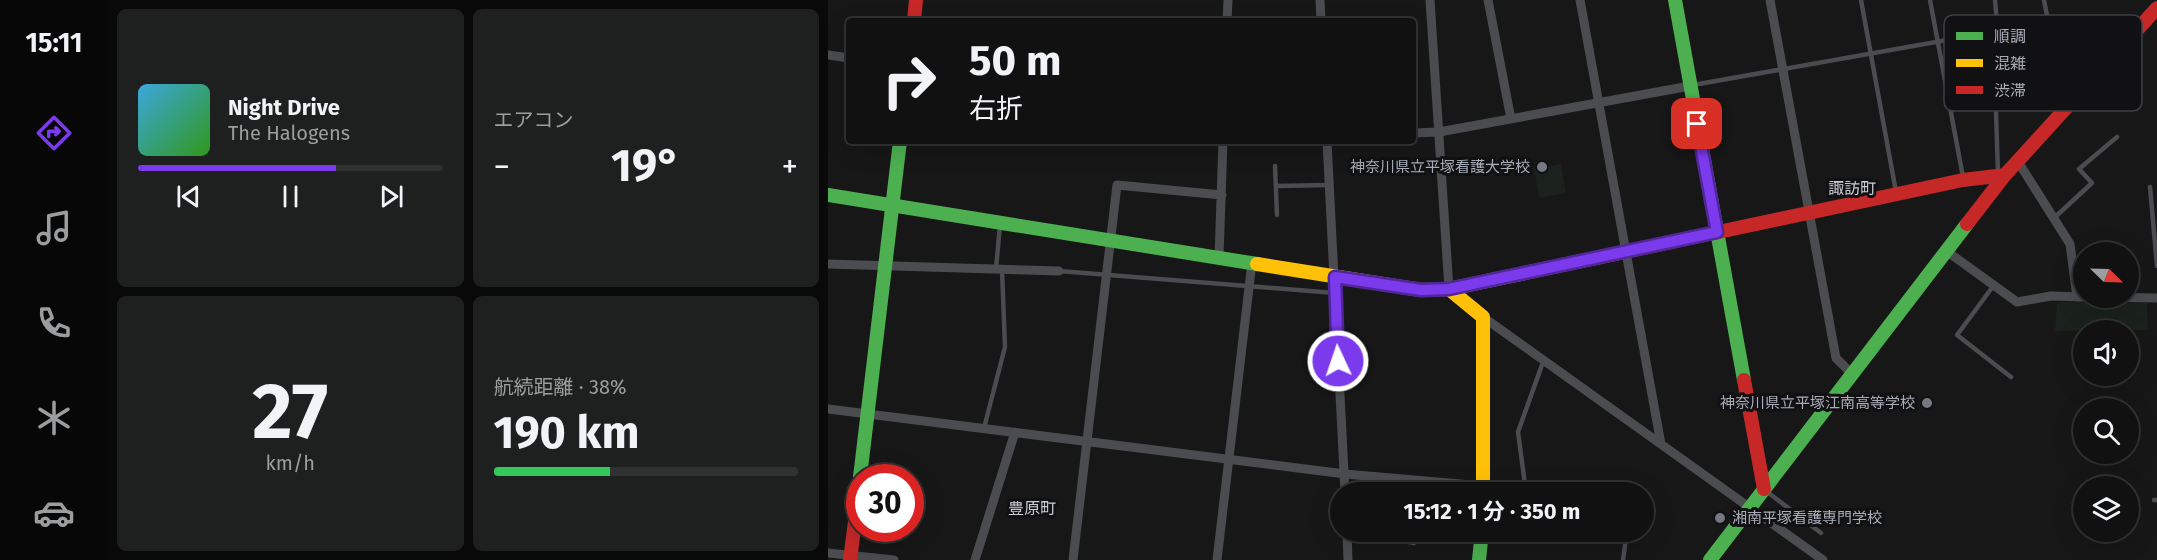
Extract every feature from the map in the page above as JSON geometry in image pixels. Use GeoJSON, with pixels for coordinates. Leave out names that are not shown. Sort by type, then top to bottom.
{"type":"FeatureCollection","features":[{"type":"Feature","properties":{"kind":"street"},"geometry":{"type":"LineString","coordinates":[[914,18],[916,0]]}},
{"type":"Feature","properties":{"kind":"street"},"geometry":{"type":"LineString","coordinates":[[1227,18],[1228,0]]}},
{"type":"Feature","properties":{"kind":"street"},"geometry":{"type":"LineString","coordinates":[[1320,0],[1321,18]]}},
{"type":"Feature","properties":{"kind":"street"},"geometry":{"type":"LineString","coordinates":[[1430,0],[1449,289],[1543,362],[1823,560]]}},
{"type":"Feature","properties":{"kind":"street"},"geometry":{"type":"LineString","coordinates":[[1488,0],[1510,119]]}},
{"type":"Feature","properties":{"kind":"street"},"geometry":{"type":"LineString","coordinates":[[1580,0],[1661,444]]}},
{"type":"Feature","properties":{"kind":"street"},"geometry":{"type":"LineString","coordinates":[[1675,0],[1764,489]]}},
{"type":"Feature","properties":{"kind":"street"},"geometry":{"type":"LineString","coordinates":[[1770,0],[1836,358],[1851,373]]}},
{"type":"Feature","properties":{"kind":"street"},"geometry":{"type":"LineString","coordinates":[[2142,24],[2157,8]]}},
{"type":"Feature","properties":{"kind":"street"},"geometry":{"type":"LineString","coordinates":[[828,55],[846,58]]}},
{"type":"Feature","properties":{"kind":"street"},"geometry":{"type":"LineString","coordinates":[[1416,133],[1439,132],[1690,86]]}},
{"type":"Feature","properties":{"kind":"street"},"geometry":{"type":"LineString","coordinates":[[1710,560],[2002,175],[2061,111]]}},
{"type":"Feature","properties":{"kind":"street"},"geometry":{"type":"LineString","coordinates":[[862,464],[900,144]]}},
{"type":"Feature","properties":{"kind":"street"},"geometry":{"type":"LineString","coordinates":[[1219,257],[1223,144]]}},
{"type":"Feature","properties":{"kind":"street"},"geometry":{"type":"LineString","coordinates":[[1327,144],[1345,482]]}},
{"type":"Feature","properties":{"kind":"street"},"geometry":{"type":"LineString","coordinates":[[2017,160],[2070,244],[2073,257]]}},
{"type":"Feature","properties":{"kind":"street"},"geometry":{"type":"LineString","coordinates":[[828,195],[1421,290],[1449,289],[1963,180],[2002,175]]}},
{"type":"Feature","properties":{"kind":"street"},"geometry":{"type":"LineString","coordinates":[[1073,560],[1117,185],[1222,195]]}},
{"type":"Feature","properties":{"kind":"street"},"geometry":{"type":"LineString","coordinates":[[1946,250],[2017,302],[2051,296],[2073,297]]}},
{"type":"Feature","properties":{"kind":"street"},"geometry":{"type":"LineString","coordinates":[[1217,560],[1252,262]]}},
{"type":"Feature","properties":{"kind":"street"},"geometry":{"type":"LineString","coordinates":[[828,264],[1059,271]]}},
{"type":"Feature","properties":{"kind":"street"},"geometry":{"type":"LineString","coordinates":[[2139,298],[2157,298]]}},
{"type":"Feature","properties":{"kind":"street"},"geometry":{"type":"LineString","coordinates":[[1483,317],[1483,482]]}},
{"type":"Feature","properties":{"kind":"street"},"geometry":{"type":"LineString","coordinates":[[828,409],[1425,482]]}},
{"type":"Feature","properties":{"kind":"street"},"geometry":{"type":"LineString","coordinates":[[975,560],[1015,432]]}},
{"type":"Feature","properties":{"kind":"street"},"geometry":{"type":"LineString","coordinates":[[851,557],[853,542]]}},
{"type":"Feature","properties":{"kind":"street"},"geometry":{"type":"LineString","coordinates":[[1347,542],[1348,560]]}},
{"type":"Feature","properties":{"kind":"street"},"geometry":{"type":"LineString","coordinates":[[1479,560],[1481,542]]}},
{"type":"Feature","properties":{"kind":"street"},"geometry":{"type":"LineString","coordinates":[[828,553],[894,560]]}},
{"type":"Feature","properties":{"kind":"lane"},"geometry":{"type":"LineString","coordinates":[[1861,0],[1896,195]]}},
{"type":"Feature","properties":{"kind":"lane"},"geometry":{"type":"LineString","coordinates":[[1930,0],[1944,74]]}},
{"type":"Feature","properties":{"kind":"lane"},"geometry":{"type":"LineString","coordinates":[[1995,0],[1996,15]]}},
{"type":"Feature","properties":{"kind":"lane"},"geometry":{"type":"LineString","coordinates":[[2044,0],[2047,15]]}},
{"type":"Feature","properties":{"kind":"lane"},"geometry":{"type":"LineString","coordinates":[[1690,86],[1944,40]]}},
{"type":"Feature","properties":{"kind":"lane"},"geometry":{"type":"LineString","coordinates":[[1951,111],[1963,180]]}},
{"type":"Feature","properties":{"kind":"lane"},"geometry":{"type":"LineString","coordinates":[[1997,111],[2002,175]]}},
{"type":"Feature","properties":{"kind":"lane"},"geometry":{"type":"LineString","coordinates":[[2054,218],[2092,183],[2079,169],[2117,137]]}},
{"type":"Feature","properties":{"kind":"lane"},"geometry":{"type":"LineString","coordinates":[[1275,166],[1277,215]]}},
{"type":"Feature","properties":{"kind":"lane"},"geometry":{"type":"LineString","coordinates":[[1276,186],[1329,185]]}},
{"type":"Feature","properties":{"kind":"lane"},"geometry":{"type":"LineString","coordinates":[[2150,187],[2157,266]]}},
{"type":"Feature","properties":{"kind":"lane"},"geometry":{"type":"LineString","coordinates":[[984,428],[1005,347],[999,269],[1001,223]]}},
{"type":"Feature","properties":{"kind":"lane"},"geometry":{"type":"LineString","coordinates":[[1059,271],[1107,273],[1335,293]]}},
{"type":"Feature","properties":{"kind":"lane"},"geometry":{"type":"LineString","coordinates":[[1994,285],[1957,335],[2011,377]]}},
{"type":"Feature","properties":{"kind":"lane"},"geometry":{"type":"LineString","coordinates":[[1525,482],[1518,432],[1543,362]]}},
{"type":"Feature","properties":{"kind":"lane"},"geometry":{"type":"LineString","coordinates":[[1391,482],[1392,478]]}},
{"type":"Feature","properties":{"kind":"lane"},"geometry":{"type":"LineString","coordinates":[[1764,489],[1821,533]]}},
{"type":"Feature","properties":{"kind":"lane"},"geometry":{"type":"LineString","coordinates":[[1409,542],[1414,543]]}},
{"type":"Feature","properties":{"kind":"lane"},"geometry":{"type":"LineString","coordinates":[[1623,560],[1625,542]]}},
{"type":"Feature","properties":{"kind":"shaded area"},"geometry":{"type":"Polygon","coordinates":[[[1561,164],[1566,193],[1539,198],[1534,169],[1561,164]]]}},
{"type":"Feature","properties":{"kind":"shaded area"},"geometry":{"type":"Polygon","coordinates":[[[2057,302],[2073,302],[2073,308],[2139,308],[2139,303],[2147,303],[2148,330],[2139,330],[2139,320],[2073,320],[2073,331],[2055,331],[2057,302]]]}},
{"type":"Feature","properties":{"kind":"traffic: fast"},"geometry":{"type":"LineString","coordinates":[[1675,0],[1744,380]]}},
{"type":"Feature","properties":{"kind":"traffic: fast"},"geometry":{"type":"LineString","coordinates":[[862,464],[900,144]]}},
{"type":"Feature","properties":{"kind":"traffic: fast"},"geometry":{"type":"LineString","coordinates":[[828,195],[1257,264]]}},
{"type":"Feature","properties":{"kind":"traffic: fast"},"geometry":{"type":"LineString","coordinates":[[1710,560],[1967,224]]}},
{"type":"Feature","properties":{"kind":"traffic: fast"},"geometry":{"type":"LineString","coordinates":[[1479,560],[1481,542]]}},
{"type":"Feature","properties":{"kind":"traffic: slow"},"geometry":{"type":"LineString","coordinates":[[1257,264],[1421,290],[1449,289],[1629,251]]}},
{"type":"Feature","properties":{"kind":"traffic: slow"},"geometry":{"type":"LineString","coordinates":[[1449,289],[1483,317],[1483,482]]}},
{"type":"Feature","properties":{"kind":"traffic: jam"},"geometry":{"type":"LineString","coordinates":[[914,18],[916,0]]}},
{"type":"Feature","properties":{"kind":"traffic: jam"},"geometry":{"type":"LineString","coordinates":[[2142,24],[2157,8]]}},
{"type":"Feature","properties":{"kind":"traffic: jam"},"geometry":{"type":"LineString","coordinates":[[1967,224],[2005,175],[2063,111]]}},
{"type":"Feature","properties":{"kind":"traffic: jam"},"geometry":{"type":"LineString","coordinates":[[1629,251],[1963,180],[2005,175]]}},
{"type":"Feature","properties":{"kind":"traffic: jam"},"geometry":{"type":"LineString","coordinates":[[1744,380],[1764,489]]}},
{"type":"Feature","properties":{"kind":"traffic: jam"},"geometry":{"type":"LineString","coordinates":[[850,560],[852,542]]}},
{"type":"Feature","properties":{"kind":"place","name":"神奈川県立平塚看護大学校"},"geometry":{"type":"Point","coordinates":[1542,167]}},
{"type":"Feature","properties":{"kind":"place","name":"神奈川県立平塚江南高等学校"},"geometry":{"type":"Point","coordinates":[1927,403]}},
{"type":"Feature","properties":{"kind":"place","name":"湘南平塚看護専門学校"},"geometry":{"type":"Point","coordinates":[1720,518]}},
{"type":"Feature","properties":{"kind":"district","name":"諏訪町"},"geometry":{"type":"Point","coordinates":[1852,188]}},
{"type":"Feature","properties":{"kind":"district","name":"豊原町"},"geometry":{"type":"Point","coordinates":[1032,508]}},
{"type":"Feature","properties":{"kind":"route"},"geometry":{"type":"LineString","coordinates":[[1338,361],[1335,277],[1421,290],[1449,289],[1717,232],[1697,124]]}}]}
